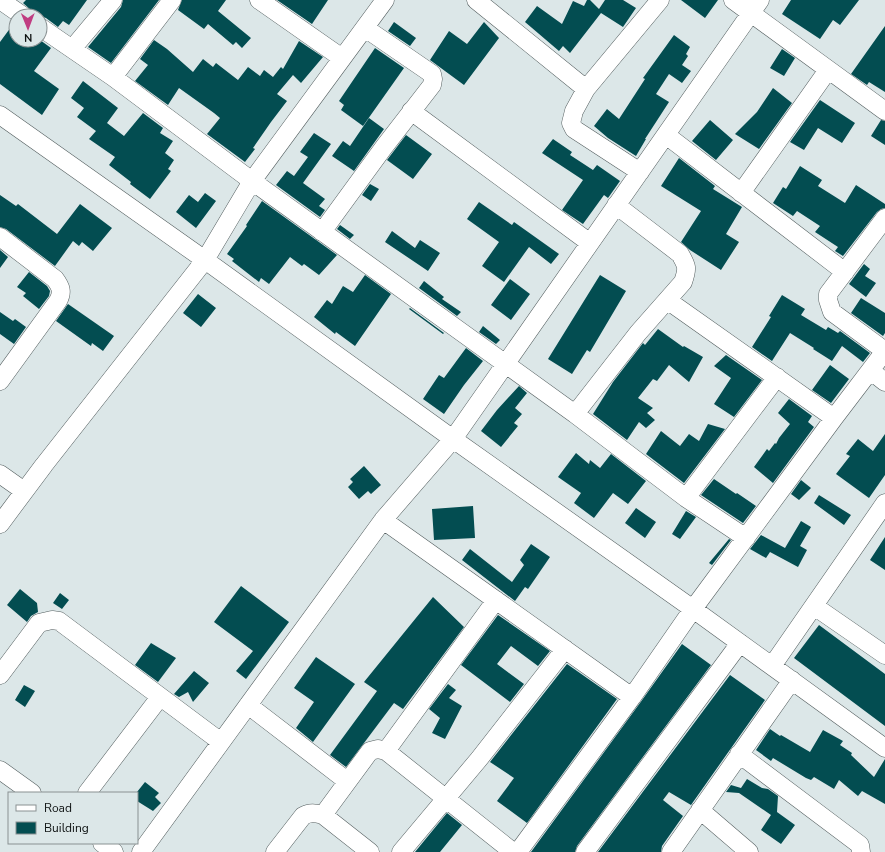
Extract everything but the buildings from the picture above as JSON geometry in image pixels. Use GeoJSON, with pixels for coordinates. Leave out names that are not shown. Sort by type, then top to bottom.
{"type":"FeatureCollection","features":[{"type":"Feature","properties":{"kind":"street"},"geometry":{"type":"LineString","coordinates":[[72,49],[113,0]]}},
{"type":"Feature","properties":{"kind":"street"},"geometry":{"type":"LineString","coordinates":[[113,77],[172,0]]}},
{"type":"Feature","properties":{"kind":"street"},"geometry":{"type":"LineString","coordinates":[[259,0],[342,58]]}},
{"type":"Feature","properties":{"kind":"street"},"geometry":{"type":"LineString","coordinates":[[0,524],[24,491],[205,260],[252,181],[385,0]]}},
{"type":"Feature","properties":{"kind":"street"},"geometry":{"type":"LineString","coordinates":[[640,172],[574,129],[571,120],[574,111],[586,89],[660,0]]}},
{"type":"Feature","properties":{"kind":"street"},"geometry":{"type":"LineString","coordinates":[[733,0],[756,7],[828,70],[885,111]]}},
{"type":"Feature","properties":{"kind":"street"},"geometry":{"type":"LineString","coordinates":[[481,1],[586,89]]}},
{"type":"Feature","properties":{"kind":"street"},"geometry":{"type":"LineString","coordinates":[[2,2],[11,8]]}},
{"type":"Feature","properties":{"kind":"street"},"geometry":{"type":"LineString","coordinates":[[141,852],[383,520],[453,439],[504,364],[756,7]]}},
{"type":"Feature","properties":{"kind":"street"},"geometry":{"type":"LineString","coordinates":[[322,232],[411,111],[432,85],[432,74],[365,28]]}},
{"type":"Feature","properties":{"kind":"street"},"geometry":{"type":"LineString","coordinates":[[48,32],[113,77],[252,181],[575,414],[686,498],[746,538]]}},
{"type":"Feature","properties":{"kind":"street"},"geometry":{"type":"LineString","coordinates":[[741,193],[828,70]]}},
{"type":"Feature","properties":{"kind":"street"},"geometry":{"type":"LineString","coordinates":[[411,111],[590,242]]}},
{"type":"Feature","properties":{"kind":"street"},"geometry":{"type":"LineString","coordinates":[[0,115],[693,609],[885,748]]}},
{"type":"Feature","properties":{"kind":"street"},"geometry":{"type":"LineString","coordinates":[[666,135],[845,272]]}},
{"type":"Feature","properties":{"kind":"street"},"geometry":{"type":"LineString","coordinates":[[575,414],[638,333],[683,282],[687,272],[686,264],[680,254],[616,206]]}},
{"type":"Feature","properties":{"kind":"street"},"geometry":{"type":"LineString","coordinates":[[518,852],[632,697],[693,609],[885,351],[832,312],[829,307],[828,294],[885,218]]}},
{"type":"Feature","properties":{"kind":"street"},"geometry":{"type":"LineString","coordinates":[[0,237],[54,279],[60,285],[61,292],[58,301],[0,381]]}},
{"type":"Feature","properties":{"kind":"street"},"geometry":{"type":"LineString","coordinates":[[667,300],[834,418]]}},
{"type":"Feature","properties":{"kind":"street"},"geometry":{"type":"LineString","coordinates":[[871,371],[885,382]]}},
{"type":"Feature","properties":{"kind":"street"},"geometry":{"type":"LineString","coordinates":[[686,498],[777,377]]}},
{"type":"Feature","properties":{"kind":"street"},"geometry":{"type":"LineString","coordinates":[[0,474],[24,491]]}},
{"type":"Feature","properties":{"kind":"street"},"geometry":{"type":"LineString","coordinates":[[772,666],[885,503]]}},
{"type":"Feature","properties":{"kind":"street"},"geometry":{"type":"LineString","coordinates":[[383,520],[632,697]]}},
{"type":"Feature","properties":{"kind":"street"},"geometry":{"type":"LineString","coordinates":[[386,752],[496,600]]}},
{"type":"Feature","properties":{"kind":"street"},"geometry":{"type":"LineString","coordinates":[[814,606],[885,655]]}},
{"type":"Feature","properties":{"kind":"street"},"geometry":{"type":"LineString","coordinates":[[0,676],[39,623],[52,620],[59,621],[221,742]]}},
{"type":"Feature","properties":{"kind":"street"},"geometry":{"type":"LineString","coordinates":[[585,852],[740,643]]}},
{"type":"Feature","properties":{"kind":"street"},"geometry":{"type":"LineString","coordinates":[[401,852],[479,758],[565,649]]}},
{"type":"Feature","properties":{"kind":"street"},"geometry":{"type":"LineString","coordinates":[[671,852],[792,680]]}},
{"type":"Feature","properties":{"kind":"street"},"geometry":{"type":"LineString","coordinates":[[88,792],[160,697]]}},
{"type":"Feature","properties":{"kind":"street"},"geometry":{"type":"LineString","coordinates":[[248,705],[348,781]]}},
{"type":"Feature","properties":{"kind":"street"},"geometry":{"type":"LineString","coordinates":[[323,815],[370,751],[378,749],[386,752],[513,852]]}},
{"type":"Feature","properties":{"kind":"street"},"geometry":{"type":"LineString","coordinates":[[739,754],[860,845],[861,852]]}},
{"type":"Feature","properties":{"kind":"street"},"geometry":{"type":"LineString","coordinates":[[0,770],[31,792]]}},
{"type":"Feature","properties":{"kind":"street"},"geometry":{"type":"LineString","coordinates":[[700,810],[749,852]]}},
{"type":"Feature","properties":{"kind":"street"},"geometry":{"type":"LineString","coordinates":[[275,852],[303,816],[308,813],[323,815],[351,846],[370,852]]}},
{"type":"Feature","properties":{"kind":"street"},"geometry":{"type":"LineString","coordinates":[[103,844],[114,852]]}}]}
